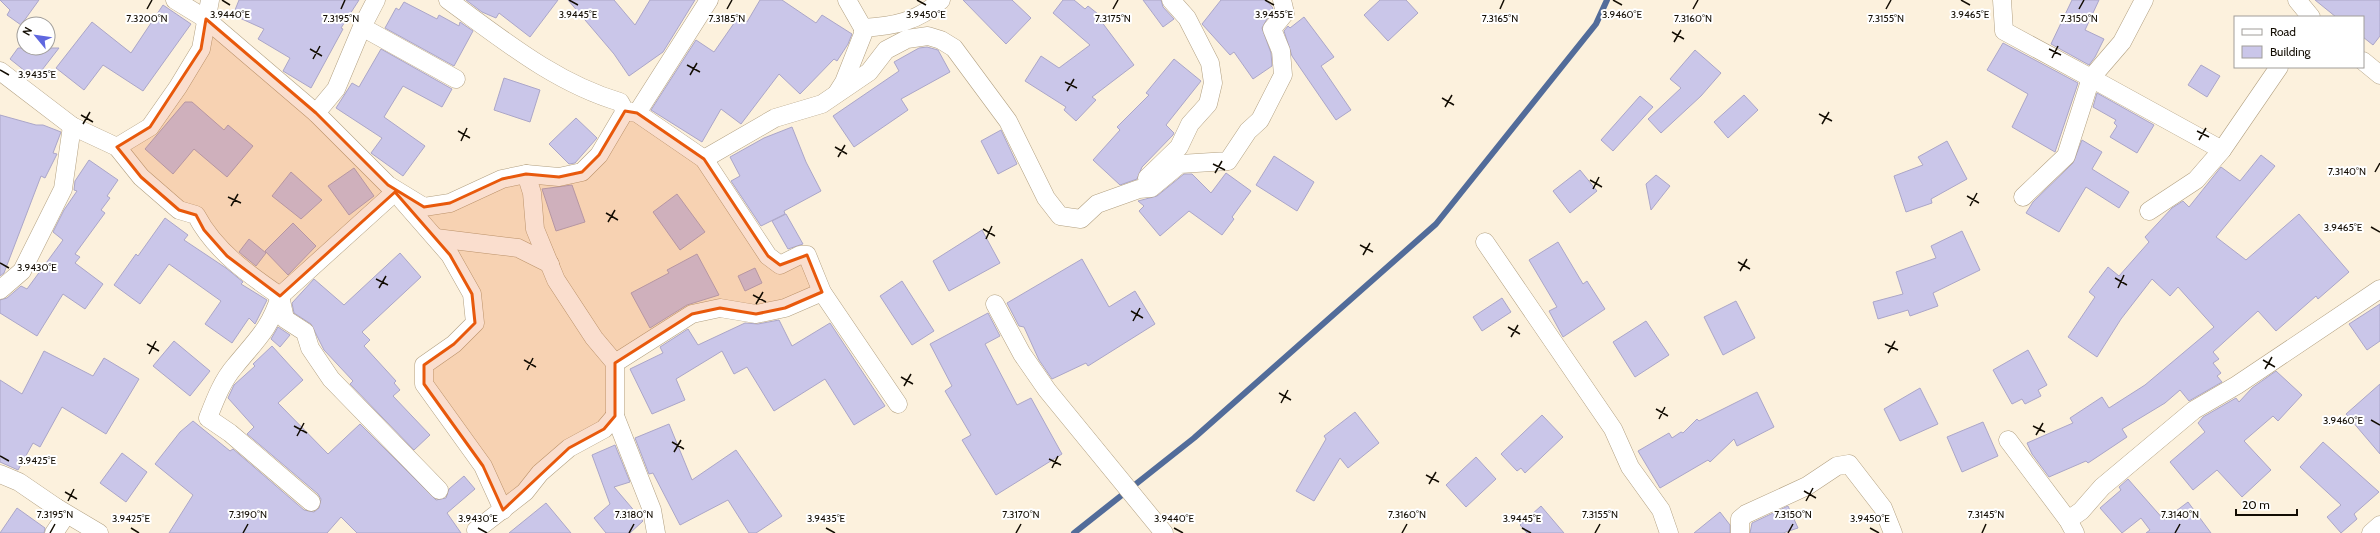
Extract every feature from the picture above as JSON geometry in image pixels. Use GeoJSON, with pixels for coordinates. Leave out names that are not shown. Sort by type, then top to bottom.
{"type":"FeatureCollection","features":[{"type":"Feature","properties":{"kind":"street"},"geometry":{"type":"LineString","coordinates":[[175,0],[206,19],[316,113],[391,188],[450,255],[472,294],[475,323],[454,344],[424,365],[424,384],[482,466],[503,510]]}},
{"type":"Feature","properties":{"kind":"street"},"geometry":{"type":"LineString","coordinates":[[117,147],[150,127],[201,49],[210,0]]}},
{"type":"Feature","properties":{"kind":"street"},"geometry":{"type":"LineString","coordinates":[[316,113],[336,89],[362,26],[376,0]]}},
{"type":"Feature","properties":{"kind":"street"},"geometry":{"type":"LineString","coordinates":[[448,0],[531,61],[595,95],[620,102],[631,112],[704,159],[768,256],[780,265],[800,255],[808,255],[822,292],[898,404]]}},
{"type":"Feature","properties":{"kind":"street"},"geometry":{"type":"LineString","coordinates":[[391,188],[424,207],[450,203],[502,179],[526,174],[559,178],[582,172],[599,155],[631,112],[709,0]]}},
{"type":"Feature","properties":{"kind":"street"},"geometry":{"type":"LineString","coordinates":[[837,93],[844,82],[863,34],[863,28],[847,0]]}},
{"type":"Feature","properties":{"kind":"street"},"geometry":{"type":"LineString","coordinates":[[863,28],[892,26],[926,13],[941,0]]}},
{"type":"Feature","properties":{"kind":"street"},"geometry":{"type":"LineString","coordinates":[[1123,196],[1141,185],[1158,165],[1179,147],[1190,124],[1208,104],[1212,83],[1210,63],[1187,18],[1171,0]]}},
{"type":"Feature","properties":{"kind":"street"},"geometry":{"type":"LineString","coordinates":[[704,159],[775,118],[822,104],[869,72],[886,50],[907,39],[928,36],[941,40],[954,48],[1008,121],[1046,198],[1060,216],[1081,219],[1097,204],[1123,196],[1139,189],[1151,188],[1180,164],[1228,161],[1248,131],[1260,120],[1283,75],[1280,51],[1272,29],[1284,13],[1282,0]]}},
{"type":"Feature","properties":{"kind":"street"},"geometry":{"type":"LineString","coordinates":[[2002,0],[2004,31],[2222,150]]}},
{"type":"Feature","properties":{"kind":"street"},"geometry":{"type":"LineString","coordinates":[[2023,197],[2066,156],[2091,78],[2122,42],[2144,0]]}},
{"type":"Feature","properties":{"kind":"street"},"geometry":{"type":"LineString","coordinates":[[2297,0],[2310,16]]}},
{"type":"Feature","properties":{"kind":"street"},"geometry":{"type":"LineString","coordinates":[[362,26],[456,79]]}},
{"type":"Feature","properties":{"kind":"street"},"geometry":{"type":"LineString","coordinates":[[2364,62],[2380,75]]}},
{"type":"Feature","properties":{"kind":"street"},"geometry":{"type":"LineString","coordinates":[[2149,211],[2196,180],[2222,150],[2278,68]]}},
{"type":"Feature","properties":{"kind":"street"},"geometry":{"type":"LineString","coordinates":[[0,71],[72,126],[117,147],[141,177],[179,210],[196,215],[204,230],[227,256],[280,296],[285,318],[305,332],[310,348],[331,379],[439,490]]}},
{"type":"Feature","properties":{"kind":"street"},"geometry":{"type":"LineString","coordinates":[[0,290],[22,271],[63,189],[72,126]]}},
{"type":"Feature","properties":{"kind":"street"},"geometry":{"type":"LineString","coordinates":[[526,174],[532,193],[535,229],[556,280],[594,338],[615,363],[615,416],[652,510],[656,533]]}},
{"type":"Feature","properties":{"kind":"street"},"geometry":{"type":"LineString","coordinates":[[311,502],[230,433],[208,418],[216,394],[234,366],[252,348],[274,317],[280,296],[391,188]]}},
{"type":"Feature","properties":{"kind":"street"},"geometry":{"type":"LineString","coordinates":[[436,238],[518,248],[550,264]]}},
{"type":"Feature","properties":{"kind":"street"},"geometry":{"type":"LineString","coordinates":[[1485,242],[1613,430],[1630,467],[1661,510],[1669,533]]}},
{"type":"Feature","properties":{"kind":"street"},"geometry":{"type":"LineString","coordinates":[[2008,440],[2072,526],[2081,511],[2102,487],[2194,410],[2237,384],[2380,289]]}},
{"type":"Feature","properties":{"kind":"street"},"geometry":{"type":"LineString","coordinates":[[615,363],[692,314],[720,308],[756,314],[785,308],[822,292]]}},
{"type":"Feature","properties":{"kind":"street"},"geometry":{"type":"LineString","coordinates":[[996,304],[1022,354],[1047,390],[1164,533]]}},
{"type":"Feature","properties":{"kind":"street"},"geometry":{"type":"LineString","coordinates":[[474,532],[525,492],[540,473],[569,448],[604,429],[615,416]]}},
{"type":"Feature","properties":{"kind":"street"},"geometry":{"type":"LineString","coordinates":[[1740,533],[1740,519],[1746,514],[1807,486],[1837,466],[1849,464],[1882,508],[1893,533]]}},
{"type":"Feature","properties":{"kind":"street"},"geometry":{"type":"LineString","coordinates":[[0,474],[19,482],[57,508],[99,533]]}},
{"type":"Feature","properties":{"kind":"street"},"geometry":{"type":"LineString","coordinates":[[54,533],[62,521],[57,508]]}},
{"type":"Feature","properties":{"kind":"street"},"geometry":{"type":"LineString","coordinates":[[2371,533],[2380,525]]}},
{"type":"Feature","properties":{"kind":"street"},"geometry":{"type":"LineString","coordinates":[[474,532],[494,533]]}},
{"type":"Feature","properties":{"kind":"highlighted area"},"geometry":{"type":"Polygon","coordinates":[[[206,19],[316,113],[388,185],[424,207],[450,203],[502,179],[526,174],[559,177],[582,172],[599,155],[625,111],[637,113],[704,159],[768,256],[780,265],[807,255],[822,292],[785,308],[756,314],[720,308],[692,314],[615,363],[615,416],[604,429],[569,448],[503,510],[483,466],[424,384],[424,365],[454,344],[475,323],[472,294],[450,255],[395,192],[280,296],[227,256],[204,230],[196,215],[179,210],[141,177],[117,147],[150,127],[201,49],[206,19]]]}},
{"type":"Feature","properties":{"kind":"building"},"geometry":{"type":"Polygon","coordinates":[[[0,0],[39,0],[27,16],[16,16],[16,21],[7,15],[10,10],[0,0]]]}},
{"type":"Feature","properties":{"kind":"building"},"geometry":{"type":"Polygon","coordinates":[[[239,0],[359,0],[341,28],[343,29],[311,88],[283,71],[290,58],[258,39],[264,29],[233,15],[239,0]]]}},
{"type":"Feature","properties":{"kind":"building"},"geometry":{"type":"Polygon","coordinates":[[[466,0],[558,0],[530,37],[499,13],[496,18],[482,12],[466,0]]]}},
{"type":"Feature","properties":{"kind":"building"},"geometry":{"type":"Polygon","coordinates":[[[568,0],[614,0],[635,25],[650,0],[695,0],[663,52],[629,76],[614,54],[568,0]]]}},
{"type":"Feature","properties":{"kind":"building"},"geometry":{"type":"Polygon","coordinates":[[[760,0],[782,0],[816,23],[822,15],[852,34],[848,44],[837,61],[834,59],[800,94],[779,74],[741,124],[721,109],[702,142],[651,110],[696,40],[714,52],[739,16],[747,22],[760,0]]]}},
{"type":"Feature","properties":{"kind":"building"},"geometry":{"type":"Polygon","coordinates":[[[963,0],[1012,0],[1031,18],[1006,44],[963,0]]]}},
{"type":"Feature","properties":{"kind":"building"},"geometry":{"type":"Polygon","coordinates":[[[1063,0],[1074,0],[1085,9],[1088,6],[1103,18],[1101,21],[1134,65],[1092,97],[1096,100],[1076,121],[1064,110],[1066,107],[1025,81],[1041,56],[1059,68],[1090,45],[1053,13],[1063,0]]]}},
{"type":"Feature","properties":{"kind":"building"},"geometry":{"type":"Polygon","coordinates":[[[1143,0],[1161,0],[1163,7],[1174,19],[1163,27],[1143,0]]]}},
{"type":"Feature","properties":{"kind":"building"},"geometry":{"type":"Polygon","coordinates":[[[1221,0],[1266,0],[1273,8],[1262,28],[1271,53],[1272,66],[1253,79],[1234,52],[1230,55],[1202,24],[1221,0]]]}},
{"type":"Feature","properties":{"kind":"building"},"geometry":{"type":"Polygon","coordinates":[[[1380,0],[1406,0],[1418,13],[1388,41],[1364,15],[1380,0]]]}},
{"type":"Feature","properties":{"kind":"building"},"geometry":{"type":"Polygon","coordinates":[[[2072,0],[2099,0],[2085,30],[2104,39],[2089,65],[2051,44],[2072,0]]]}},
{"type":"Feature","properties":{"kind":"building"},"geometry":{"type":"Polygon","coordinates":[[[2315,0],[2380,0],[2380,36],[2373,45],[2364,38],[2364,16],[2335,16],[2315,0]]]}},
{"type":"Feature","properties":{"kind":"building"},"geometry":{"type":"Polygon","coordinates":[[[404,2],[437,19],[439,15],[459,26],[460,22],[473,31],[454,66],[385,28],[396,8],[399,10],[404,2]]]}},
{"type":"Feature","properties":{"kind":"building"},"geometry":{"type":"Polygon","coordinates":[[[163,5],[191,24],[143,91],[103,65],[84,90],[56,68],[92,22],[131,53],[163,5]]]}},
{"type":"Feature","properties":{"kind":"building"},"geometry":{"type":"Polygon","coordinates":[[[1304,17],[1334,57],[1321,66],[1351,110],[1336,120],[1292,56],[1284,31],[1288,26],[1290,28],[1304,17]]]}},
{"type":"Feature","properties":{"kind":"building"},"geometry":{"type":"Polygon","coordinates":[[[2003,43],[2078,83],[2055,152],[2012,127],[2028,94],[1987,70],[2003,43]]]}},
{"type":"Feature","properties":{"kind":"building"},"geometry":{"type":"Polygon","coordinates":[[[927,47],[938,50],[950,72],[901,99],[908,110],[854,147],[833,116],[899,71],[894,62],[919,48],[927,47]]]}},
{"type":"Feature","properties":{"kind":"building"},"geometry":{"type":"Polygon","coordinates":[[[381,49],[452,89],[442,107],[403,86],[384,117],[425,146],[403,176],[371,153],[382,138],[336,108],[352,83],[359,87],[381,49]]]}},
{"type":"Feature","properties":{"kind":"building"},"geometry":{"type":"Polygon","coordinates":[[[1695,50],[1721,73],[1701,96],[1661,133],[1648,119],[1681,88],[1670,79],[1695,50]]]}},
{"type":"Feature","properties":{"kind":"building"},"geometry":{"type":"Polygon","coordinates":[[[16,51],[16,56],[53,56],[35,79],[10,59],[16,51]]]}},
{"type":"Feature","properties":{"kind":"building"},"geometry":{"type":"Polygon","coordinates":[[[1174,59],[1201,81],[1166,125],[1174,133],[1173,135],[1142,167],[1137,179],[1120,185],[1093,160],[1120,130],[1117,127],[1149,95],[1146,93],[1174,59]]]}},
{"type":"Feature","properties":{"kind":"building"},"geometry":{"type":"Polygon","coordinates":[[[2201,65],[2220,76],[2207,97],[2188,85],[2201,65]]]}},
{"type":"Feature","properties":{"kind":"building"},"geometry":{"type":"Polygon","coordinates":[[[504,78],[540,90],[530,122],[494,110],[504,78]]]}},
{"type":"Feature","properties":{"kind":"building"},"geometry":{"type":"Polygon","coordinates":[[[2097,93],[2154,125],[2137,153],[2110,137],[2117,126],[2114,123],[2116,120],[2093,107],[2097,93]]]}},
{"type":"Feature","properties":{"kind":"building"},"geometry":{"type":"Polygon","coordinates":[[[1744,95],[1758,110],[1728,138],[1714,122],[1744,95]]]}},
{"type":"Feature","properties":{"kind":"building"},"geometry":{"type":"Polygon","coordinates":[[[1640,96],[1653,107],[1613,151],[1601,140],[1640,96]]]}},
{"type":"Feature","properties":{"kind":"building"},"geometry":{"type":"Polygon","coordinates":[[[185,102],[192,102],[224,130],[228,125],[253,146],[227,177],[194,149],[173,174],[145,149],[185,102]]]}},
{"type":"Feature","properties":{"kind":"building"},"geometry":{"type":"Polygon","coordinates":[[[0,115],[36,125],[43,125],[61,132],[53,153],[57,154],[45,178],[41,176],[4,273],[0,276],[0,115]]]}},
{"type":"Feature","properties":{"kind":"building"},"geometry":{"type":"Polygon","coordinates":[[[576,118],[597,138],[575,163],[569,164],[549,144],[576,118]]]}},
{"type":"Feature","properties":{"kind":"building"},"geometry":{"type":"Polygon","coordinates":[[[792,127],[806,162],[821,191],[784,211],[785,214],[761,226],[731,181],[740,176],[730,157],[764,138],[792,127]]]}},
{"type":"Feature","properties":{"kind":"building"},"geometry":{"type":"Polygon","coordinates":[[[1001,130],[1017,164],[998,174],[981,141],[1001,130]]]}},
{"type":"Feature","properties":{"kind":"building"},"geometry":{"type":"Polygon","coordinates":[[[2082,140],[2102,152],[2092,169],[2129,192],[2119,208],[2086,187],[2059,232],[2026,213],[2033,202],[2073,163],[2082,140]]]}},
{"type":"Feature","properties":{"kind":"building"},"geometry":{"type":"Polygon","coordinates":[[[1947,141],[1967,179],[1931,199],[1932,203],[1906,212],[1894,176],[1923,165],[1918,157],[1947,141]]]}},
{"type":"Feature","properties":{"kind":"building"},"geometry":{"type":"Polygon","coordinates":[[[2261,155],[2275,166],[2216,237],[2246,260],[2299,214],[2349,272],[2318,299],[2316,296],[2276,331],[2258,311],[2213,352],[2219,359],[2213,363],[2221,373],[2217,376],[2222,382],[2189,401],[2180,390],[2165,403],[2122,429],[2127,437],[2088,463],[2086,461],[2049,477],[2032,454],[2027,443],[2073,423],[2070,418],[2102,397],[2109,408],[2145,385],[2214,327],[2178,287],[2170,296],[2152,279],[2121,319],[2097,357],[2068,337],[2095,297],[2089,292],[2108,267],[2119,276],[2149,242],[2145,237],[2172,208],[2183,201],[2189,207],[2221,167],[2240,181],[2261,155]]]}},
{"type":"Feature","properties":{"kind":"building"},"geometry":{"type":"Polygon","coordinates":[[[1274,156],[1314,182],[1297,211],[1256,185],[1274,156]]]}},
{"type":"Feature","properties":{"kind":"building"},"geometry":{"type":"Polygon","coordinates":[[[89,160],[118,180],[107,196],[110,198],[101,210],[105,213],[75,254],[80,257],[75,263],[103,284],[85,309],[63,294],[37,336],[0,313],[0,300],[7,298],[21,286],[27,289],[63,240],[53,232],[64,210],[77,191],[74,190],[75,181],[89,160]]]}},
{"type":"Feature","properties":{"kind":"building"},"geometry":{"type":"Polygon","coordinates":[[[354,168],[374,196],[349,215],[328,186],[354,168]]]}},
{"type":"Feature","properties":{"kind":"building"},"geometry":{"type":"Polygon","coordinates":[[[1580,170],[1597,191],[1570,213],[1553,191],[1580,170]]]}},
{"type":"Feature","properties":{"kind":"building"},"geometry":{"type":"Polygon","coordinates":[[[291,172],[322,200],[301,219],[272,196],[291,172]]]}},
{"type":"Feature","properties":{"kind":"building"},"geometry":{"type":"Polygon","coordinates":[[[1226,173],[1251,191],[1232,217],[1234,219],[1222,235],[1189,211],[1160,236],[1139,211],[1144,206],[1138,201],[1157,196],[1184,174],[1192,174],[1211,193],[1226,173]]]}},
{"type":"Feature","properties":{"kind":"building"},"geometry":{"type":"Polygon","coordinates":[[[1656,175],[1670,186],[1651,210],[1646,184],[1656,175]]]}},
{"type":"Feature","properties":{"kind":"building"},"geometry":{"type":"Polygon","coordinates":[[[572,185],[585,222],[556,231],[542,189],[572,185]]]}},
{"type":"Feature","properties":{"kind":"building"},"geometry":{"type":"Polygon","coordinates":[[[677,194],[705,232],[680,250],[653,212],[677,194]]]}},
{"type":"Feature","properties":{"kind":"building"},"geometry":{"type":"Polygon","coordinates":[[[786,214],[803,244],[788,249],[772,221],[786,214]]]}},
{"type":"Feature","properties":{"kind":"building"},"geometry":{"type":"Polygon","coordinates":[[[165,218],[188,235],[184,240],[226,268],[243,282],[241,284],[267,300],[255,324],[249,318],[232,343],[205,324],[221,301],[169,264],[140,304],[114,285],[136,254],[138,256],[165,218]]]}},
{"type":"Feature","properties":{"kind":"building"},"geometry":{"type":"Polygon","coordinates":[[[293,223],[316,246],[288,275],[265,251],[293,223]]]}},
{"type":"Feature","properties":{"kind":"building"},"geometry":{"type":"Polygon","coordinates":[[[982,230],[1000,263],[949,291],[933,261],[982,230]]]}},
{"type":"Feature","properties":{"kind":"building"},"geometry":{"type":"Polygon","coordinates":[[[1962,231],[1980,270],[1933,293],[1938,306],[1910,316],[1908,310],[1878,319],[1873,302],[1903,294],[1896,272],[1936,258],[1931,246],[1962,231]]]}},
{"type":"Feature","properties":{"kind":"building"},"geometry":{"type":"Polygon","coordinates":[[[249,239],[266,253],[256,266],[239,252],[249,239]]]}},
{"type":"Feature","properties":{"kind":"building"},"geometry":{"type":"Polygon","coordinates":[[[1558,242],[1583,284],[1587,281],[1605,309],[1563,337],[1549,311],[1557,307],[1529,260],[1558,242]]]}},
{"type":"Feature","properties":{"kind":"building"},"geometry":{"type":"Polygon","coordinates":[[[400,253],[421,277],[362,332],[370,340],[364,346],[396,381],[394,383],[400,390],[393,396],[430,435],[414,450],[350,384],[353,381],[324,350],[311,324],[294,313],[292,303],[314,279],[344,305],[400,253]]]}},
{"type":"Feature","properties":{"kind":"building"},"geometry":{"type":"Polygon","coordinates":[[[697,254],[719,295],[687,305],[650,328],[631,293],[669,273],[667,270],[697,254]]]}},
{"type":"Feature","properties":{"kind":"building"},"geometry":{"type":"Polygon","coordinates":[[[1082,259],[1109,307],[1135,291],[1155,324],[1088,366],[1086,363],[1052,379],[1039,360],[1024,327],[1019,326],[1007,303],[1082,259]]]}},
{"type":"Feature","properties":{"kind":"building"},"geometry":{"type":"Polygon","coordinates":[[[755,268],[762,283],[745,291],[738,276],[755,268]]]}},
{"type":"Feature","properties":{"kind":"building"},"geometry":{"type":"Polygon","coordinates":[[[902,281],[934,331],[912,345],[880,296],[902,281]]]}},
{"type":"Feature","properties":{"kind":"building"},"geometry":{"type":"Polygon","coordinates":[[[1502,298],[1511,312],[1482,331],[1473,317],[1502,298]]]}},
{"type":"Feature","properties":{"kind":"building"},"geometry":{"type":"Polygon","coordinates":[[[1736,301],[1755,338],[1723,355],[1704,317],[1736,301]]]}},
{"type":"Feature","properties":{"kind":"building"},"geometry":{"type":"Polygon","coordinates":[[[2380,304],[2380,341],[2367,350],[2349,324],[2380,304]]]}},
{"type":"Feature","properties":{"kind":"building"},"geometry":{"type":"Polygon","coordinates":[[[988,313],[1000,336],[985,344],[1017,405],[1031,398],[1062,454],[996,495],[962,440],[971,435],[945,391],[952,386],[930,344],[988,313]]]}},
{"type":"Feature","properties":{"kind":"building"},"geometry":{"type":"Polygon","coordinates":[[[779,320],[792,346],[830,323],[885,406],[854,425],[825,379],[774,411],[747,367],[734,374],[722,351],[676,379],[685,400],[652,414],[630,369],[663,353],[660,347],[688,329],[698,345],[745,323],[758,324],[779,320]]]}},
{"type":"Feature","properties":{"kind":"building"},"geometry":{"type":"Polygon","coordinates":[[[1646,321],[1669,355],[1635,377],[1613,342],[1646,321]]]}},
{"type":"Feature","properties":{"kind":"building"},"geometry":{"type":"Polygon","coordinates":[[[278,327],[290,335],[280,347],[271,339],[278,327]]]}},
{"type":"Feature","properties":{"kind":"building"},"geometry":{"type":"Polygon","coordinates":[[[174,341],[210,371],[190,396],[153,366],[174,341]]]}},
{"type":"Feature","properties":{"kind":"building"},"geometry":{"type":"Polygon","coordinates":[[[272,346],[303,380],[278,403],[328,454],[360,424],[436,500],[446,498],[449,489],[464,476],[475,489],[447,513],[461,533],[357,533],[341,517],[327,533],[169,533],[193,495],[155,464],[180,432],[193,421],[230,451],[233,449],[304,510],[314,512],[319,508],[321,499],[318,494],[247,434],[254,427],[228,398],[234,385],[255,366],[253,364],[272,346]]]}},
{"type":"Feature","properties":{"kind":"building"},"geometry":{"type":"Polygon","coordinates":[[[2028,350],[2047,385],[2038,390],[2041,396],[2025,404],[2022,399],[2012,404],[1993,370],[2028,350]]]}},
{"type":"Feature","properties":{"kind":"building"},"geometry":{"type":"Polygon","coordinates":[[[44,351],[93,376],[104,358],[139,379],[106,434],[62,407],[40,447],[33,443],[18,470],[0,462],[0,380],[22,394],[44,351]]]}},
{"type":"Feature","properties":{"kind":"building"},"geometry":{"type":"Polygon","coordinates":[[[2276,371],[2302,395],[2278,421],[2273,416],[2244,441],[2271,470],[2242,497],[2217,470],[2193,490],[2170,462],[2205,432],[2198,423],[2203,417],[2236,398],[2239,402],[2252,388],[2276,371]]]}},
{"type":"Feature","properties":{"kind":"building"},"geometry":{"type":"Polygon","coordinates":[[[2380,384],[2380,454],[2346,414],[2380,384]]]}},
{"type":"Feature","properties":{"kind":"building"},"geometry":{"type":"Polygon","coordinates":[[[1920,388],[1938,424],[1900,441],[1884,409],[1920,388]]]}},
{"type":"Feature","properties":{"kind":"building"},"geometry":{"type":"Polygon","coordinates":[[[1757,392],[1774,427],[1737,446],[1734,439],[1710,462],[1708,460],[1660,488],[1638,451],[1669,433],[1672,438],[1681,432],[1683,433],[1697,419],[1699,421],[1757,392]]]}},
{"type":"Feature","properties":{"kind":"building"},"geometry":{"type":"Polygon","coordinates":[[[1355,412],[1379,443],[1348,468],[1340,458],[1314,501],[1296,491],[1326,439],[1324,436],[1355,412]]]}},
{"type":"Feature","properties":{"kind":"building"},"geometry":{"type":"Polygon","coordinates":[[[1542,415],[1563,437],[1525,473],[1521,468],[1517,471],[1501,454],[1542,415]]]}},
{"type":"Feature","properties":{"kind":"building"},"geometry":{"type":"Polygon","coordinates":[[[1983,422],[1998,456],[1962,472],[1947,437],[1983,422]]]}},
{"type":"Feature","properties":{"kind":"building"},"geometry":{"type":"Polygon","coordinates":[[[669,424],[692,480],[736,450],[782,516],[756,533],[749,533],[728,500],[680,525],[653,473],[649,474],[635,438],[669,424]]]}},
{"type":"Feature","properties":{"kind":"building"},"geometry":{"type":"Polygon","coordinates":[[[2323,442],[2379,492],[2354,514],[2357,519],[2341,533],[2327,517],[2341,505],[2300,467],[2323,442]]]}},
{"type":"Feature","properties":{"kind":"building"},"geometry":{"type":"Polygon","coordinates":[[[615,445],[630,482],[614,487],[643,521],[630,533],[606,533],[594,518],[610,504],[592,455],[615,445]]]}},
{"type":"Feature","properties":{"kind":"building"},"geometry":{"type":"Polygon","coordinates":[[[122,453],[147,472],[126,502],[100,483],[122,453]]]}},
{"type":"Feature","properties":{"kind":"building"},"geometry":{"type":"Polygon","coordinates":[[[1476,457],[1496,479],[1466,507],[1446,485],[1476,457]]]}},
{"type":"Feature","properties":{"kind":"building"},"geometry":{"type":"Polygon","coordinates":[[[2128,479],[2164,520],[2188,502],[2211,533],[2146,533],[2150,530],[2141,518],[2122,533],[2100,508],[2121,490],[2119,487],[2128,479]]]}},
{"type":"Feature","properties":{"kind":"building"},"geometry":{"type":"Polygon","coordinates":[[[546,503],[571,533],[509,533],[546,503]]]}},
{"type":"Feature","properties":{"kind":"building"},"geometry":{"type":"Polygon","coordinates":[[[1541,506],[1564,533],[1527,533],[1520,525],[1541,506]]]}},
{"type":"Feature","properties":{"kind":"building"},"geometry":{"type":"Polygon","coordinates":[[[1788,506],[1798,528],[1783,533],[1750,533],[1752,523],[1788,506]]]}},
{"type":"Feature","properties":{"kind":"building"},"geometry":{"type":"Polygon","coordinates":[[[17,508],[45,528],[44,533],[0,533],[17,508]]]}},
{"type":"Feature","properties":{"kind":"building"},"geometry":{"type":"Polygon","coordinates":[[[1720,512],[1730,525],[1730,533],[1694,533],[1720,512]]]}},
{"type":"Feature","properties":{"kind":"waterway"},"geometry":{"type":"LineString","coordinates":[[1074,533],[1194,438],[1436,224],[1596,24],[1607,0]]}}]}
